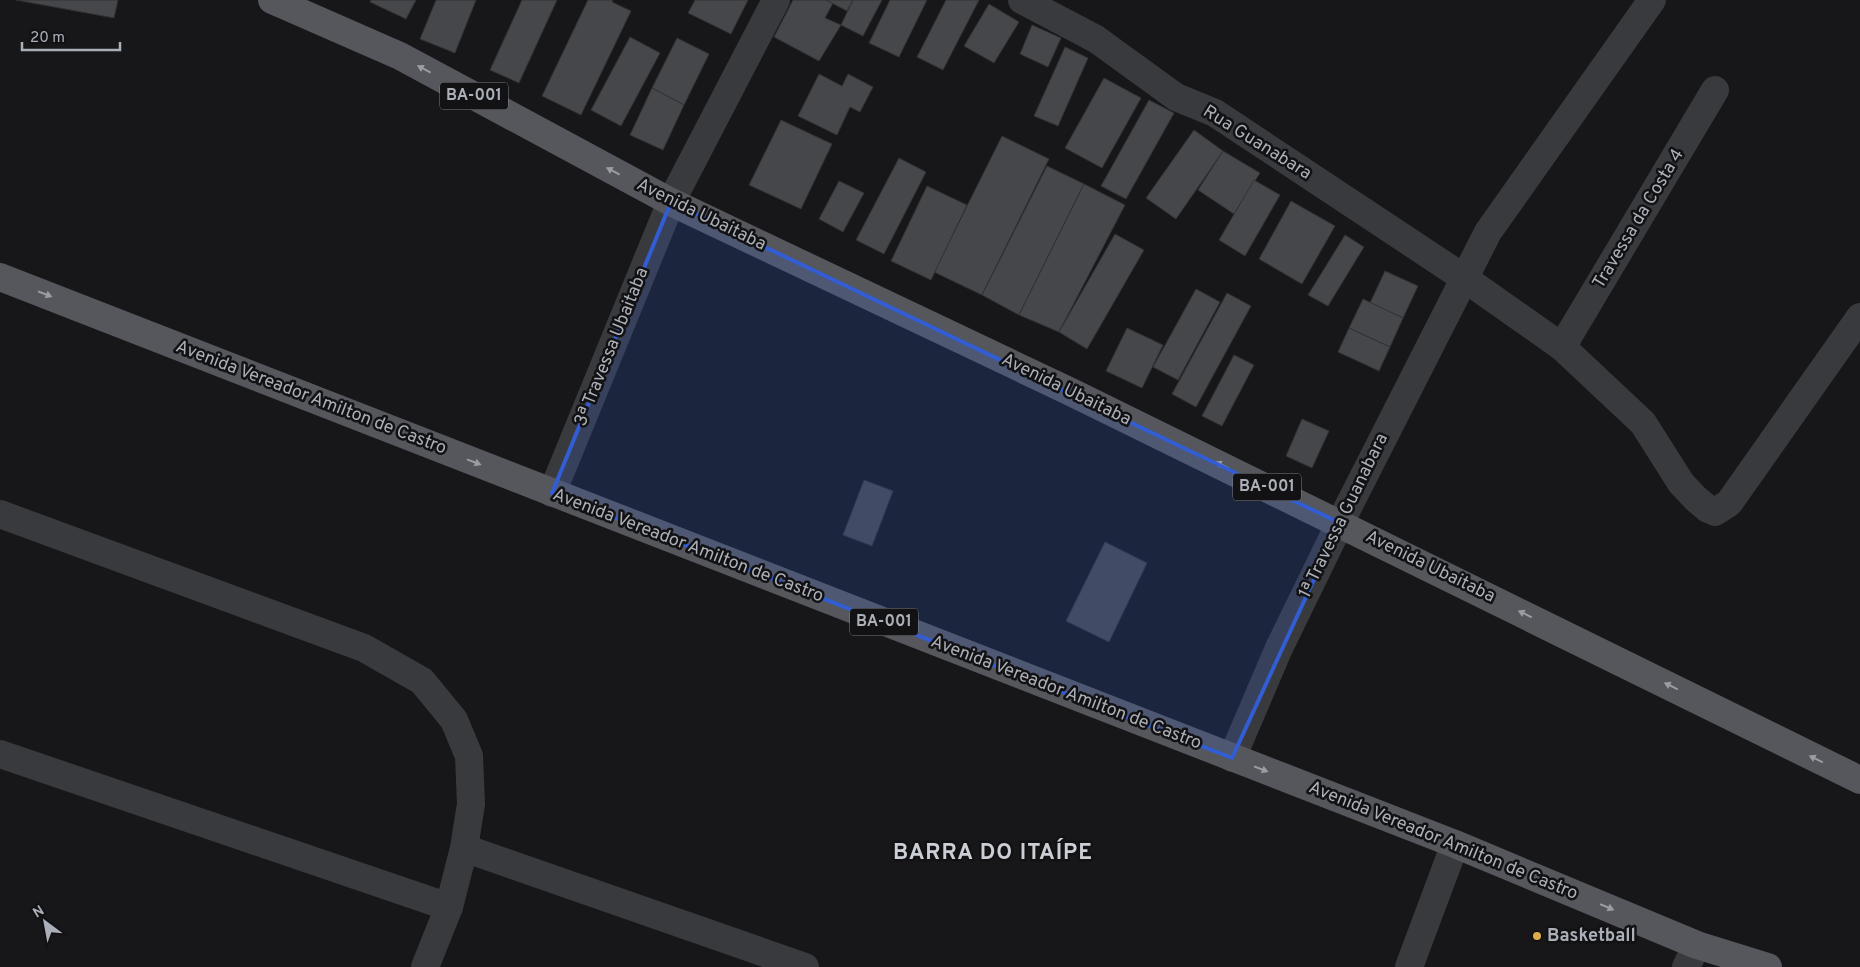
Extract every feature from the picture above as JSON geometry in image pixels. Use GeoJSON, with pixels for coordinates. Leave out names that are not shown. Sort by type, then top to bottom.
{"type":"FeatureCollection","features":[{"type":"Feature","properties":{"kind":"main road","name":"Avenida Ubaitaba"},"geometry":{"type":"LineString","coordinates":[[272,0],[400,56],[671,202],[1082,397],[1860,780]]}},
{"type":"Feature","properties":{"kind":"main road","name":"Avenida Vereador Amilton de Castro"},"geometry":{"type":"LineString","coordinates":[[0,277],[1455,844],[1692,956],[1768,967]]}},
{"type":"Feature","properties":{"kind":"street","name":"3ª Travessa Ubaitaba"},"geometry":{"type":"LineString","coordinates":[[552,493],[671,202],[776,0]]}},
{"type":"Feature","properties":{"kind":"street","name":"Rua Guanabara"},"geometry":{"type":"LineString","coordinates":[[1022,0],[1052,7],[1176,97],[1216,113],[1464,278],[1562,347],[1643,423],[1681,483],[1708,509],[1715,512],[1721,510],[1729,503],[1860,318]]}},
{"type":"Feature","properties":{"kind":"street","name":"1ª Travessa Guanabara"},"geometry":{"type":"LineString","coordinates":[[1232,758],[1279,648],[1340,523],[1488,232],[1652,0]]}},
{"type":"Feature","properties":{"kind":"street","name":"Travessa da Costa 4"},"geometry":{"type":"LineString","coordinates":[[1562,347],[1715,90]]}},
{"type":"Feature","properties":{"kind":"street"},"geometry":{"type":"LineString","coordinates":[[0,514],[364,648],[422,681],[454,720],[469,756],[471,804],[464,848],[448,908],[425,967]]}},
{"type":"Feature","properties":{"kind":"street"},"geometry":{"type":"LineString","coordinates":[[0,754],[448,908]]}},
{"type":"Feature","properties":{"kind":"street"},"geometry":{"type":"LineString","coordinates":[[1409,967],[1455,844]]}},
{"type":"Feature","properties":{"kind":"street"},"geometry":{"type":"LineString","coordinates":[[464,848],[805,967]]}},
{"type":"Feature","properties":{"kind":"highlighted area"},"geometry":{"type":"Polygon","coordinates":[[[671,202],[1340,523],[1232,758],[552,493],[671,202]]]}},
{"type":"Feature","properties":{"kind":"building"},"geometry":{"type":"Polygon","coordinates":[[[16,0],[118,0],[114,18],[16,0]]]}},
{"type":"Feature","properties":{"kind":"building"},"geometry":{"type":"Polygon","coordinates":[[[371,0],[416,0],[406,19],[370,2],[371,0]]]}},
{"type":"Feature","properties":{"kind":"building"},"geometry":{"type":"Polygon","coordinates":[[[436,0],[476,0],[455,53],[420,39],[436,0]]]}},
{"type":"Feature","properties":{"kind":"building"},"geometry":{"type":"Polygon","coordinates":[[[522,0],[557,0],[519,83],[490,70],[522,0]]]}},
{"type":"Feature","properties":{"kind":"building"},"geometry":{"type":"Polygon","coordinates":[[[588,0],[613,0],[612,2],[631,11],[581,115],[542,96],[588,0]]]}},
{"type":"Feature","properties":{"kind":"building"},"geometry":{"type":"Polygon","coordinates":[[[695,0],[748,0],[731,34],[688,13],[695,0]]]}},
{"type":"Feature","properties":{"kind":"building"},"geometry":{"type":"Polygon","coordinates":[[[793,0],[826,0],[833,3],[825,18],[841,25],[819,61],[774,37],[793,0]]]}},
{"type":"Feature","properties":{"kind":"building"},"geometry":{"type":"Polygon","coordinates":[[[826,0],[853,0],[847,11],[826,0]]]}},
{"type":"Feature","properties":{"kind":"building"},"geometry":{"type":"Polygon","coordinates":[[[853,0],[882,0],[863,36],[841,25],[853,0]]]}},
{"type":"Feature","properties":{"kind":"building"},"geometry":{"type":"Polygon","coordinates":[[[890,0],[927,0],[899,57],[869,43],[890,0]]]}},
{"type":"Feature","properties":{"kind":"building"},"geometry":{"type":"Polygon","coordinates":[[[946,0],[979,0],[943,70],[917,57],[946,0]]]}},
{"type":"Feature","properties":{"kind":"building"},"geometry":{"type":"Polygon","coordinates":[[[989,4],[1019,22],[994,63],[964,46],[989,4]]]}},
{"type":"Feature","properties":{"kind":"building"},"geometry":{"type":"Polygon","coordinates":[[[1032,25],[1061,38],[1048,67],[1020,54],[1032,25]]]}},
{"type":"Feature","properties":{"kind":"building"},"geometry":{"type":"Polygon","coordinates":[[[630,37],[660,53],[621,126],[591,110],[630,37]]]}},
{"type":"Feature","properties":{"kind":"building"},"geometry":{"type":"Polygon","coordinates":[[[677,38],[709,54],[684,105],[652,88],[677,38]]]}},
{"type":"Feature","properties":{"kind":"building"},"geometry":{"type":"Polygon","coordinates":[[[1065,47],[1088,58],[1058,126],[1034,116],[1065,47]]]}},
{"type":"Feature","properties":{"kind":"building"},"geometry":{"type":"Polygon","coordinates":[[[819,74],[842,86],[848,74],[873,87],[860,112],[850,107],[837,135],[798,116],[819,74]]]}},
{"type":"Feature","properties":{"kind":"building"},"geometry":{"type":"Polygon","coordinates":[[[1104,78],[1141,98],[1102,168],[1065,148],[1104,78]]]}},
{"type":"Feature","properties":{"kind":"building"},"geometry":{"type":"Polygon","coordinates":[[[652,88],[684,105],[663,150],[630,135],[652,88]]]}},
{"type":"Feature","properties":{"kind":"building"},"geometry":{"type":"Polygon","coordinates":[[[1149,100],[1174,113],[1126,199],[1101,186],[1149,100]]]}},
{"type":"Feature","properties":{"kind":"building"},"geometry":{"type":"Polygon","coordinates":[[[781,120],[832,144],[801,209],[749,185],[781,120]]]}},
{"type":"Feature","properties":{"kind":"building"},"geometry":{"type":"Polygon","coordinates":[[[1194,130],[1223,151],[1176,219],[1146,198],[1194,130]]]}},
{"type":"Feature","properties":{"kind":"building"},"geometry":{"type":"Polygon","coordinates":[[[1002,136],[1049,159],[982,295],[934,272],[1002,136]]]}},
{"type":"Feature","properties":{"kind":"building"},"geometry":{"type":"Polygon","coordinates":[[[1223,151],[1260,173],[1234,214],[1198,190],[1223,151]]]}},
{"type":"Feature","properties":{"kind":"building"},"geometry":{"type":"Polygon","coordinates":[[[899,158],[926,172],[884,254],[856,240],[899,158]]]}},
{"type":"Feature","properties":{"kind":"building"},"geometry":{"type":"Polygon","coordinates":[[[1047,166],[1084,184],[1019,315],[982,295],[1047,166]]]}},
{"type":"Feature","properties":{"kind":"building"},"geometry":{"type":"Polygon","coordinates":[[[1254,180],[1280,195],[1245,256],[1219,240],[1254,180]]]}},
{"type":"Feature","properties":{"kind":"building"},"geometry":{"type":"Polygon","coordinates":[[[839,181],[864,193],[843,232],[819,219],[839,181]]]}},
{"type":"Feature","properties":{"kind":"building"},"geometry":{"type":"Polygon","coordinates":[[[1084,184],[1125,205],[1059,332],[1019,315],[1084,184]]]}},
{"type":"Feature","properties":{"kind":"building"},"geometry":{"type":"Polygon","coordinates":[[[927,186],[967,205],[931,280],[891,261],[927,186]]]}},
{"type":"Feature","properties":{"kind":"building"},"geometry":{"type":"Polygon","coordinates":[[[1291,201],[1335,226],[1302,284],[1259,259],[1291,201]]]}},
{"type":"Feature","properties":{"kind":"building"},"geometry":{"type":"Polygon","coordinates":[[[1115,234],[1144,250],[1087,349],[1059,332],[1115,234]]]}},
{"type":"Feature","properties":{"kind":"building"},"geometry":{"type":"Polygon","coordinates":[[[1345,235],[1364,247],[1328,306],[1308,295],[1345,235]]]}},
{"type":"Feature","properties":{"kind":"building"},"geometry":{"type":"Polygon","coordinates":[[[1385,271],[1418,286],[1403,318],[1370,303],[1385,271]]]}},
{"type":"Feature","properties":{"kind":"building"},"geometry":{"type":"Polygon","coordinates":[[[1196,289],[1220,302],[1178,380],[1153,367],[1196,289]]]}},
{"type":"Feature","properties":{"kind":"building"},"geometry":{"type":"Polygon","coordinates":[[[1227,293],[1251,306],[1196,407],[1172,394],[1227,293]]]}},
{"type":"Feature","properties":{"kind":"building"},"geometry":{"type":"Polygon","coordinates":[[[1363,299],[1403,318],[1390,347],[1349,328],[1363,299]]]}},
{"type":"Feature","properties":{"kind":"building"},"geometry":{"type":"Polygon","coordinates":[[[1127,328],[1163,345],[1142,388],[1106,371],[1127,328]]]}},
{"type":"Feature","properties":{"kind":"building"},"geometry":{"type":"Polygon","coordinates":[[[1349,328],[1390,347],[1379,371],[1338,352],[1349,328]]]}},
{"type":"Feature","properties":{"kind":"building"},"geometry":{"type":"Polygon","coordinates":[[[1234,355],[1254,365],[1222,426],[1202,416],[1234,355]]]}},
{"type":"Feature","properties":{"kind":"building"},"geometry":{"type":"Polygon","coordinates":[[[1302,419],[1329,431],[1312,468],[1286,456],[1302,419]]]}},
{"type":"Feature","properties":{"kind":"building"},"geometry":{"type":"Polygon","coordinates":[[[864,480],[893,491],[872,546],[843,535],[864,480]]]}},
{"type":"Feature","properties":{"kind":"building"},"geometry":{"type":"Polygon","coordinates":[[[1105,542],[1147,563],[1109,642],[1066,621],[1105,542]]]}},
{"type":"Feature","properties":{"kind":"place","name":"Basketball"},"geometry":{"type":"Point","coordinates":[1537,936]}},
{"type":"Feature","properties":{"kind":"district","name":"BARRA DO ITAÍPE"},"geometry":{"type":"Point","coordinates":[993,853]}}]}
